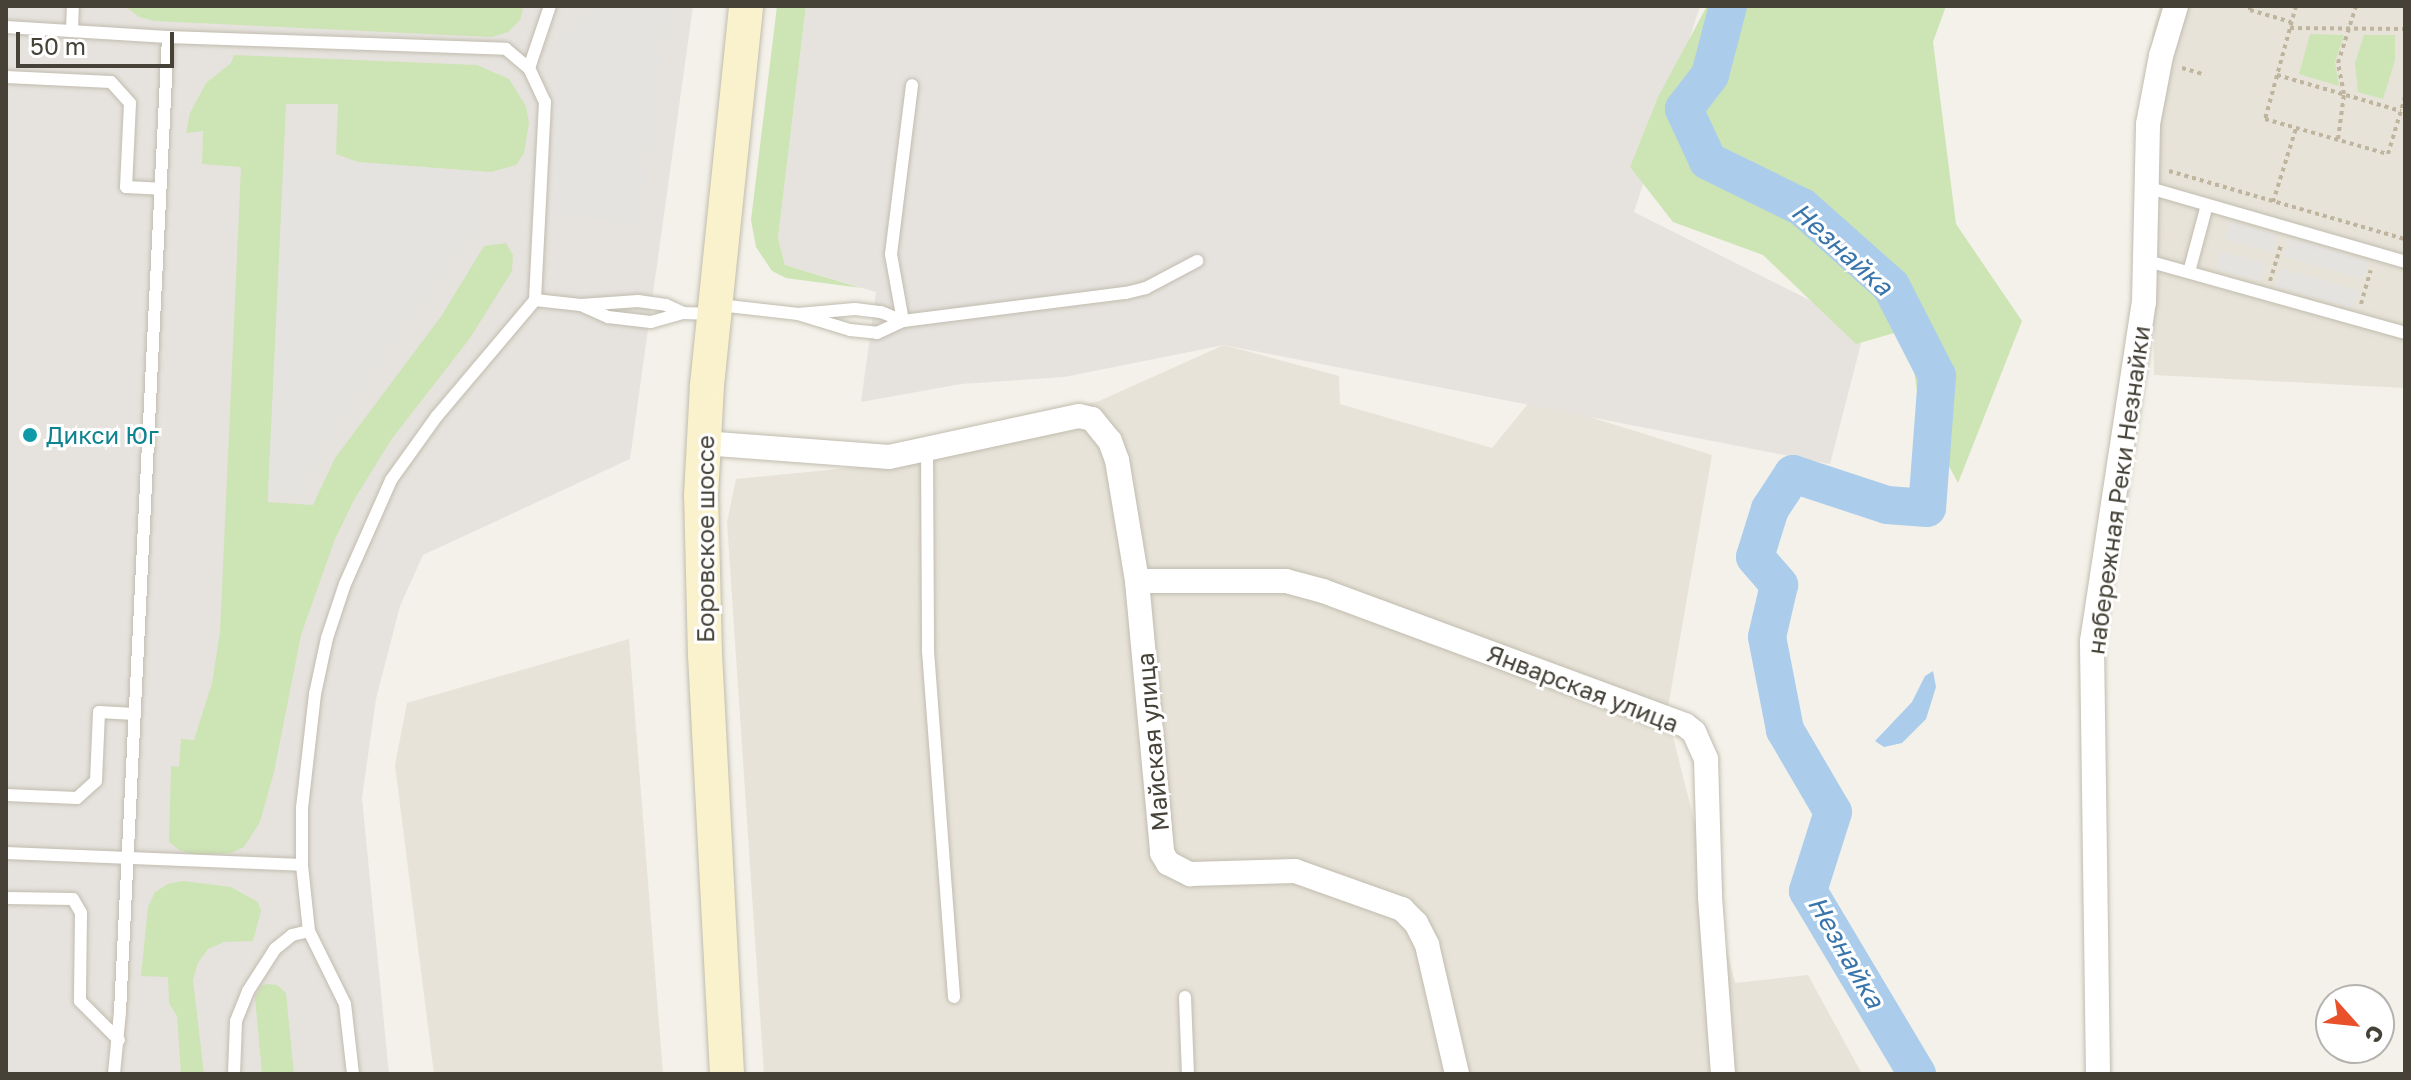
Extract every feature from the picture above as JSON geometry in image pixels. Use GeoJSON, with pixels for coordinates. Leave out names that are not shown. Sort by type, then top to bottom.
{"type":"FeatureCollection","features":[{"type":"Feature","properties":{"kind":"main road","name":"Боровское шоссе"},"geometry":{"type":"LineString","coordinates":[[727,1074],[704,641],[705,311],[746,6]]}},
{"type":"Feature","properties":{"kind":"street","name":"набережная Реки Незнайки"},"geometry":{"type":"LineString","coordinates":[[2098,1074],[2092,641],[2137,364],[2144,302],[2148,124],[2161,56],[2176,6]]}},
{"type":"Feature","properties":{"kind":"street","name":"Майская улица"},"geometry":{"type":"LineString","coordinates":[[927,450],[1079,416],[1092,419],[1110,441],[1117,460],[1137,581],[1162,853],[1168,863],[1190,874],[1209,876],[1295,871],[1402,909],[1416,923],[1427,945],[1457,1074]]}},
{"type":"Feature","properties":{"kind":"street"},"geometry":{"type":"LineString","coordinates":[[703,443],[889,457],[927,450]]}},
{"type":"Feature","properties":{"kind":"street","name":"Январская улица"},"geometry":{"type":"LineString","coordinates":[[1137,581],[1286,581],[1323,591],[1685,725],[1694,732],[1706,759],[1710,897],[1723,1074]]}},
{"type":"Feature","properties":{"kind":"lane"},"geometry":{"type":"LineString","coordinates":[[72,31],[73,6]]}},
{"type":"Feature","properties":{"kind":"lane"},"geometry":{"type":"LineString","coordinates":[[529,68],[550,6]]}},
{"type":"Feature","properties":{"kind":"lane"},"geometry":{"type":"LineString","coordinates":[[6,27],[168,37],[506,49],[529,68],[545,102],[535,300],[437,416],[391,480],[345,584],[327,638],[315,694],[302,808],[302,865],[309,931],[345,1004],[353,1074]]}},
{"type":"Feature","properties":{"kind":"lane"},"geometry":{"type":"LineString","coordinates":[[114,1074],[119,1040],[168,37]]}},
{"type":"Feature","properties":{"kind":"lane"},"geometry":{"type":"LineString","coordinates":[[6,77],[111,82],[130,103],[126,187],[160,189]]}},
{"type":"Feature","properties":{"kind":"lane"},"geometry":{"type":"LineString","coordinates":[[903,321],[891,254],[912,85]]}},
{"type":"Feature","properties":{"kind":"lane"},"geometry":{"type":"LineString","coordinates":[[2146,187],[2405,262]]}},
{"type":"Feature","properties":{"kind":"lane"},"geometry":{"type":"LineString","coordinates":[[2189,272],[2207,205]]}},
{"type":"Feature","properties":{"kind":"lane"},"geometry":{"type":"LineString","coordinates":[[2144,260],[2357,320],[2404,328]]}},
{"type":"Feature","properties":{"kind":"lane"},"geometry":{"type":"LineString","coordinates":[[798,314],[838,327],[871,333],[903,321],[1126,293],[1146,288],[1197,261]]}},
{"type":"Feature","properties":{"kind":"lane"},"geometry":{"type":"LineString","coordinates":[[535,300],[581,305],[638,301],[705,311],[798,314],[855,309],[881,312],[903,321]]}},
{"type":"Feature","properties":{"kind":"lane"},"geometry":{"type":"LineString","coordinates":[[581,305],[608,317],[651,322],[705,311]]}},
{"type":"Feature","properties":{"kind":"lane"},"geometry":{"type":"LineString","coordinates":[[927,450],[928,651],[954,997]]}},
{"type":"Feature","properties":{"kind":"lane"},"geometry":{"type":"LineString","coordinates":[[6,795],[77,798],[96,781],[99,712],[135,714]]}},
{"type":"Feature","properties":{"kind":"lane"},"geometry":{"type":"LineString","coordinates":[[6,853],[302,865]]}},
{"type":"Feature","properties":{"kind":"lane"},"geometry":{"type":"LineString","coordinates":[[6,898],[73,899],[81,913],[80,1001],[119,1040]]}},
{"type":"Feature","properties":{"kind":"lane"},"geometry":{"type":"LineString","coordinates":[[234,1074],[236,1021],[248,991],[275,949],[292,935],[309,931]]}},
{"type":"Feature","properties":{"kind":"lane"},"geometry":{"type":"LineString","coordinates":[[1185,997],[1188,1074]]}},
{"type":"Feature","properties":{"kind":"path"},"geometry":{"type":"LineString","coordinates":[[2250,6],[2250,10],[2290,25],[2405,29]]}},
{"type":"Feature","properties":{"kind":"path"},"geometry":{"type":"LineString","coordinates":[[2296,6],[2265,119],[2388,154],[2405,97]]}},
{"type":"Feature","properties":{"kind":"path"},"geometry":{"type":"LineString","coordinates":[[2338,140],[2344,94],[2338,63],[2356,6]]}},
{"type":"Feature","properties":{"kind":"path"},"geometry":{"type":"LineString","coordinates":[[2176,66],[2203,74]]}},
{"type":"Feature","properties":{"kind":"path"},"geometry":{"type":"LineString","coordinates":[[2277,75],[2401,111]]}},
{"type":"Feature","properties":{"kind":"path"},"geometry":{"type":"LineString","coordinates":[[2273,202],[2296,128]]}},
{"type":"Feature","properties":{"kind":"path"},"geometry":{"type":"LineString","coordinates":[[2165,168],[2405,239]]}},
{"type":"Feature","properties":{"kind":"path"},"geometry":{"type":"LineString","coordinates":[[2266,294],[2291,207]]}},
{"type":"Feature","properties":{"kind":"path"},"geometry":{"type":"LineString","coordinates":[[2357,320],[2382,233]]}},
{"type":"Feature","properties":{"kind":"shaded area"},"geometry":{"type":"Polygon","coordinates":[[[6,6],[693,6],[630,459],[423,555],[400,606],[376,699],[362,798],[389,1074],[6,1074],[6,6]]]}},
{"type":"Feature","properties":{"kind":"shaded area"},"geometry":{"type":"Polygon","coordinates":[[[588,6],[671,6],[641,225],[552,216],[562,34],[575,25],[588,6]]]}},
{"type":"Feature","properties":{"kind":"shaded area"},"geometry":{"type":"Polygon","coordinates":[[[806,6],[1700,6],[1634,212],[1865,328],[1830,464],[1224,345],[1064,377],[961,384],[861,402],[876,292],[785,265],[778,238],[806,6]]]}},
{"type":"Feature","properties":{"kind":"shaded area"},"geometry":{"type":"Polygon","coordinates":[[[2160,6],[2405,6],[2405,388],[2154,375],[2152,34],[2160,6]]]}},
{"type":"Feature","properties":{"kind":"shaded area"},"geometry":{"type":"Polygon","coordinates":[[[284,157],[484,172],[482,230],[465,245],[352,407],[314,469],[303,497],[268,493],[284,157]]]}},
{"type":"Feature","properties":{"kind":"shaded area"},"geometry":{"type":"Polygon","coordinates":[[[2230,221],[2278,235],[2273,253],[2225,239],[2230,221]]]}},
{"type":"Feature","properties":{"kind":"shaded area"},"geometry":{"type":"Polygon","coordinates":[[[2289,238],[2369,261],[2364,279],[2284,256],[2289,238]]]}},
{"type":"Feature","properties":{"kind":"shaded area"},"geometry":{"type":"Polygon","coordinates":[[[2221,251],[2265,263],[2261,281],[2216,269],[2221,251]]]}},
{"type":"Feature","properties":{"kind":"shaded area"},"geometry":{"type":"Polygon","coordinates":[[[2281,268],[2359,290],[2354,309],[2276,286],[2281,268]]]}},
{"type":"Feature","properties":{"kind":"shaded area"},"geometry":{"type":"Polygon","coordinates":[[[1224,345],[1339,376],[1340,404],[1492,448],[1532,399],[1712,455],[1667,713],[1735,983],[1808,975],[1862,1074],[764,1074],[727,522],[736,479],[880,465],[1001,423],[1099,401],[1224,345]]]}},
{"type":"Feature","properties":{"kind":"shaded area"},"geometry":{"type":"Polygon","coordinates":[[[629,639],[663,1074],[434,1074],[395,765],[407,703],[629,639]]]}},
{"type":"Feature","properties":{"kind":"green space"},"geometry":{"type":"Polygon","coordinates":[[[125,6],[521,6],[523,10],[520,20],[508,32],[492,37],[154,21],[139,17],[125,6]]]}},
{"type":"Feature","properties":{"kind":"green space"},"geometry":{"type":"Polygon","coordinates":[[[777,6],[806,6],[778,238],[785,265],[861,288],[786,278],[772,271],[756,247],[751,220],[777,6]]]}},
{"type":"Feature","properties":{"kind":"green space"},"geometry":{"type":"Polygon","coordinates":[[[1707,6],[1946,6],[1933,42],[1956,224],[2022,321],[1958,483],[1920,412],[1908,329],[1856,344],[1763,255],[1673,222],[1630,167],[1658,97],[1707,6]]]}},
{"type":"Feature","properties":{"kind":"green space"},"geometry":{"type":"Polygon","coordinates":[[[2310,34],[2344,35],[2335,62],[2339,86],[2299,74],[2310,34]]]}},
{"type":"Feature","properties":{"kind":"green space"},"geometry":{"type":"Polygon","coordinates":[[[2364,35],[2395,35],[2395,60],[2383,99],[2358,92],[2355,63],[2364,35]]]}},
{"type":"Feature","properties":{"kind":"green space"},"geometry":{"type":"Polygon","coordinates":[[[234,55],[477,65],[509,79],[526,106],[529,123],[524,153],[516,165],[491,172],[358,162],[336,154],[338,104],[286,104],[268,502],[313,505],[335,458],[442,315],[484,246],[506,243],[513,255],[512,271],[470,338],[391,440],[354,500],[335,539],[301,635],[274,772],[260,822],[244,847],[231,853],[194,855],[179,850],[169,842],[171,766],[179,767],[181,739],[194,740],[212,683],[220,632],[241,167],[202,164],[203,131],[186,133],[190,113],[206,83],[231,63],[234,55]]]}},
{"type":"Feature","properties":{"kind":"green space"},"geometry":{"type":"Polygon","coordinates":[[[183,881],[231,887],[258,902],[261,911],[253,941],[224,942],[208,949],[198,963],[193,980],[204,1074],[181,1074],[177,1016],[169,1003],[168,977],[141,976],[148,907],[155,892],[168,884],[183,881]]]}},
{"type":"Feature","properties":{"kind":"green space"},"geometry":{"type":"Polygon","coordinates":[[[277,985],[286,993],[294,1074],[262,1074],[255,997],[261,986],[277,985]]]}},
{"type":"Feature","properties":{"kind":"water"},"geometry":{"type":"Polygon","coordinates":[[[1933,671],[1936,687],[1926,719],[1902,743],[1884,747],[1875,741],[1912,702],[1925,676],[1933,671]]]}},
{"type":"Feature","properties":{"kind":"waterway","name":"Незнайка"},"geometry":{"type":"LineString","coordinates":[[1728,6],[1710,75],[1684,109],[1708,161],[1802,207],[1891,286],[1937,376],[1927,508],[1887,505],[1793,474],[1770,509],[1755,557],[1779,585],[1767,637],[1785,730],[1833,812],[1808,891],[1917,1074]]}},
{"type":"Feature","properties":{"kind":"place","name":"Дикси Юг"},"geometry":{"type":"Point","coordinates":[30,435]}}]}
